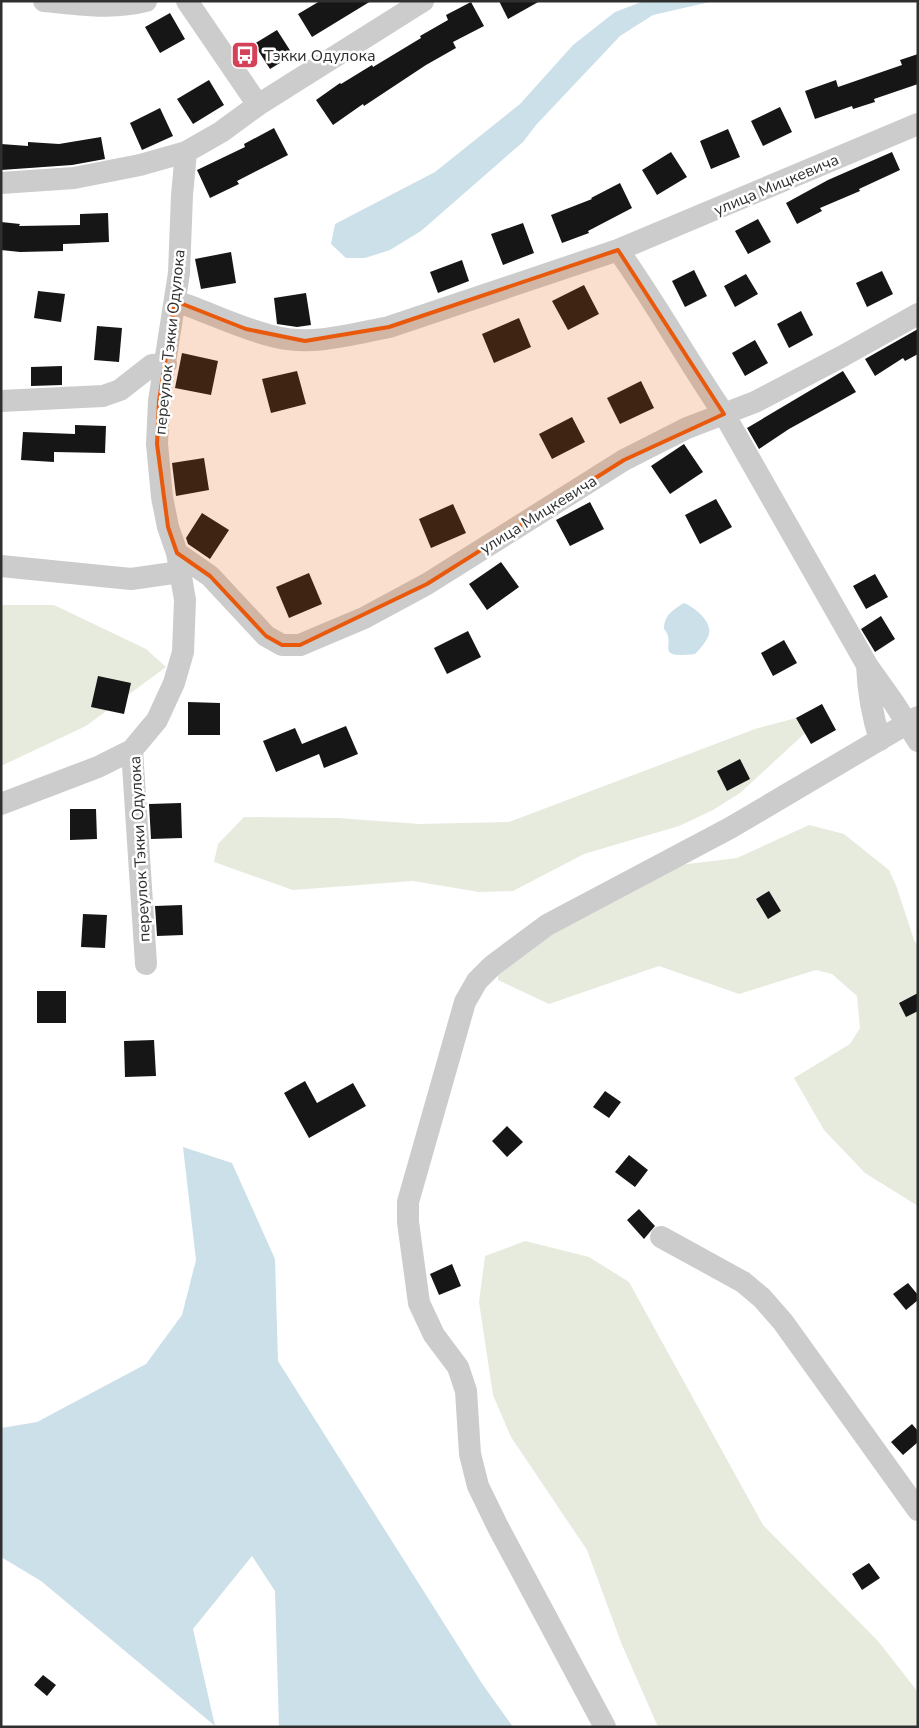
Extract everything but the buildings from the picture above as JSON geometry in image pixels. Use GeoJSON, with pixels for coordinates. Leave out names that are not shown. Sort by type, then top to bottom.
{"type":"FeatureCollection","features":[{"type":"Feature","properties":{"kind":"street"},"geometry":{"type":"LineString","coordinates":[[44,1],[84,5],[130,5],[146,1]]}},
{"type":"Feature","properties":{"kind":"street"},"geometry":{"type":"LineString","coordinates":[[187,1],[258,105]]}},
{"type":"Feature","properties":{"kind":"street"},"geometry":{"type":"LineString","coordinates":[[1,183],[74,178],[140,165],[186,152],[221,132],[258,105],[423,1]]}},
{"type":"Feature","properties":{"kind":"street","name":"улица Мицкевича"},"geometry":{"type":"LineString","coordinates":[[176,300],[246,329],[277,338],[305,341],[351,335],[389,327],[618,250],[918,124]]}},
{"type":"Feature","properties":{"kind":"street","name":"переулок Тэкки Одулока"},"geometry":{"type":"LineString","coordinates":[[146,964],[132,750],[157,720],[174,683],[182,652],[185,600],[162,497],[157,444],[159,401],[176,300],[186,152]]}},
{"type":"Feature","properties":{"kind":"street"},"geometry":{"type":"LineString","coordinates":[[606,1727],[498,1527],[478,1486],[470,1454],[466,1391],[458,1367],[434,1335],[419,1303],[408,1222],[408,1202],[465,1002],[477,981],[492,966],[547,925],[730,828],[880,740],[914,728],[866,665],[724,414],[618,250]]}},
{"type":"Feature","properties":{"kind":"street","name":"улица Мицкевича"},"geometry":{"type":"LineString","coordinates":[[178,562],[210,576],[266,636],[282,645],[300,645],[364,618],[427,584],[624,460],[687,428],[755,402],[918,314]]}},
{"type":"Feature","properties":{"kind":"street"},"geometry":{"type":"LineString","coordinates":[[1,401],[103,396],[120,390],[152,365],[166,364]]}},
{"type":"Feature","properties":{"kind":"street"},"geometry":{"type":"LineString","coordinates":[[1,566],[131,579],[178,562]]}},
{"type":"Feature","properties":{"kind":"street"},"geometry":{"type":"LineString","coordinates":[[866,665],[873,719],[880,740]]}},
{"type":"Feature","properties":{"kind":"street"},"geometry":{"type":"LineString","coordinates":[[1,804],[98,767],[132,750]]}},
{"type":"Feature","properties":{"kind":"street"},"geometry":{"type":"LineString","coordinates":[[661,1237],[743,1282],[762,1298],[783,1322],[918,1510]]}},
{"type":"Feature","properties":{"kind":"highlighted area"},"geometry":{"type":"Polygon","coordinates":[[[618,250],[724,414],[624,460],[427,584],[300,645],[282,645],[266,636],[210,576],[177,553],[168,527],[157,444],[159,401],[175,301],[246,329],[305,341],[389,327],[618,250]]]}},
{"type":"Feature","properties":{"kind":"shaded area"},"geometry":{"type":"Polygon","coordinates":[[[1,605],[54,605],[146,649],[166,667],[86,726],[1,766],[1,605]]]}},
{"type":"Feature","properties":{"kind":"shaded area"},"geometry":{"type":"Polygon","coordinates":[[[796,718],[815,724],[740,793],[713,810],[679,826],[584,854],[513,891],[479,892],[413,881],[293,890],[214,862],[218,844],[244,817],[338,818],[419,824],[509,822],[755,729],[796,718]]]}},
{"type":"Feature","properties":{"kind":"shaded area"},"geometry":{"type":"Polygon","coordinates":[[[809,825],[844,834],[889,870],[914,940],[918,946],[918,1206],[865,1173],[824,1130],[794,1078],[850,1044],[860,1028],[857,996],[832,974],[816,970],[739,994],[659,966],[549,1004],[498,980],[498,962],[646,869],[737,858],[809,825]]]}},
{"type":"Feature","properties":{"kind":"shaded area"},"geometry":{"type":"Polygon","coordinates":[[[525,1241],[589,1257],[629,1282],[763,1525],[878,1641],[918,1692],[918,1727],[658,1727],[622,1645],[587,1550],[511,1437],[493,1395],[479,1302],[485,1256],[525,1241]]]}},
{"type":"Feature","properties":{"kind":"water"},"geometry":{"type":"Polygon","coordinates":[[[644,1],[714,1],[653,15],[620,36],[536,125],[523,142],[421,231],[390,250],[365,258],[346,258],[331,244],[335,224],[435,172],[520,104],[573,45],[615,12],[644,1]]]}},
{"type":"Feature","properties":{"kind":"water"},"geometry":{"type":"Polygon","coordinates":[[[684,603],[697,611],[708,624],[709,634],[695,654],[674,654],[668,649],[669,640],[664,624],[667,616],[684,603]]]}},
{"type":"Feature","properties":{"kind":"water"},"geometry":{"type":"Polygon","coordinates":[[[183,1147],[232,1163],[275,1259],[278,1361],[483,1685],[513,1727],[279,1727],[275,1591],[252,1556],[193,1629],[215,1726],[41,1581],[1,1557],[1,1428],[37,1422],[146,1364],[182,1315],[196,1260],[183,1147]]]}},
{"type":"Feature","properties":{"kind":"place","name":"Тэкки Одулока"},"geometry":{"type":"Point","coordinates":[245,55]}}]}
